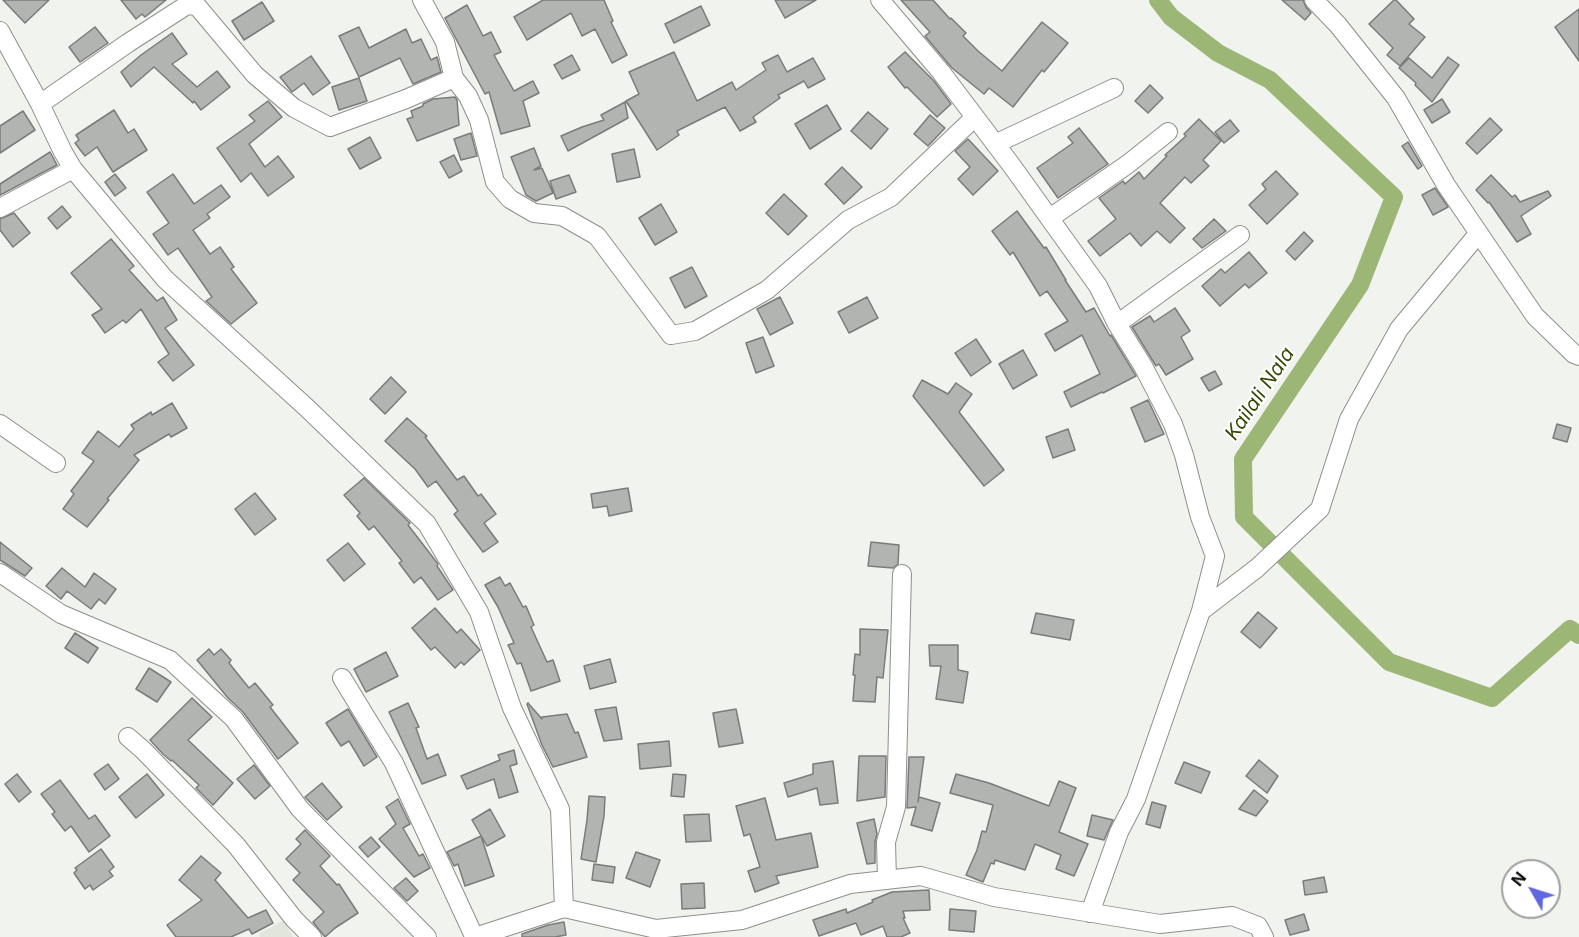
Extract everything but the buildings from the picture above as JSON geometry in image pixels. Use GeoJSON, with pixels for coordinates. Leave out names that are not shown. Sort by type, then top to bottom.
{"type":"FeatureCollection","features":[{"type":"Feature","properties":{"kind":"street"},"geometry":{"type":"LineString","coordinates":[[422,0],[445,42],[454,78],[468,96],[479,120],[495,182],[510,199],[534,213],[562,216],[597,236],[671,335],[695,331],[767,290],[848,220],[891,197],[975,117]]}},
{"type":"Feature","properties":{"kind":"street"},"geometry":{"type":"LineString","coordinates":[[880,0],[941,72],[1098,286],[1173,424],[1184,455],[1200,517],[1215,556],[1201,611],[1136,799],[1119,832],[1090,913]]}},
{"type":"Feature","properties":{"kind":"street"},"geometry":{"type":"LineString","coordinates":[[1314,0],[1338,25],[1396,98],[1446,185],[1535,316],[1574,354],[1579,356]]}},
{"type":"Feature","properties":{"kind":"street"},"geometry":{"type":"LineString","coordinates":[[40,104],[187,5],[197,6],[255,75],[294,108],[330,127],[406,99],[454,78]]}},
{"type":"Feature","properties":{"kind":"street"},"geometry":{"type":"LineString","coordinates":[[0,31],[73,169],[165,279],[306,408],[427,524],[479,612],[512,708],[560,808],[564,908]]}},
{"type":"Feature","properties":{"kind":"street"},"geometry":{"type":"LineString","coordinates":[[995,144],[1114,88]]}},
{"type":"Feature","properties":{"kind":"street"},"geometry":{"type":"LineString","coordinates":[[1050,218],[1128,164],[1168,132]]}},
{"type":"Feature","properties":{"kind":"street"},"geometry":{"type":"LineString","coordinates":[[0,208],[73,169]]}},
{"type":"Feature","properties":{"kind":"street"},"geometry":{"type":"LineString","coordinates":[[1201,611],[1257,568],[1320,509],[1349,420],[1399,329],[1478,234]]}},
{"type":"Feature","properties":{"kind":"street"},"geometry":{"type":"LineString","coordinates":[[1117,324],[1240,235]]}},
{"type":"Feature","properties":{"kind":"street"},"geometry":{"type":"LineString","coordinates":[[0,424],[56,463]]}},
{"type":"Feature","properties":{"kind":"street"},"geometry":{"type":"LineString","coordinates":[[0,573],[61,614],[170,660],[234,719],[300,809],[427,937]]}},
{"type":"Feature","properties":{"kind":"street"},"geometry":{"type":"LineString","coordinates":[[887,880],[886,842],[896,807],[902,574]]}},
{"type":"Feature","properties":{"kind":"street"},"geometry":{"type":"LineString","coordinates":[[342,678],[394,763],[476,937],[564,908],[656,929],[742,920],[850,884],[921,876],[994,897],[1160,924],[1232,916],[1258,926],[1264,937]]}},
{"type":"Feature","properties":{"kind":"street"},"geometry":{"type":"LineString","coordinates":[[128,737],[236,844],[294,920],[312,937]]}},
{"type":"Feature","properties":{"kind":"shaded area"},"geometry":{"type":"Polygon","coordinates":[[[284,920],[293,937],[260,937],[259,934],[284,920]]]}},
{"type":"Feature","properties":{"kind":"waterway","name":"Kailali Nala"},"geometry":{"type":"LineString","coordinates":[[1158,0],[1171,17],[1218,53],[1270,80],[1394,197],[1360,285],[1243,459],[1244,517],[1389,662],[1492,698],[1570,629],[1579,635]]}}]}
